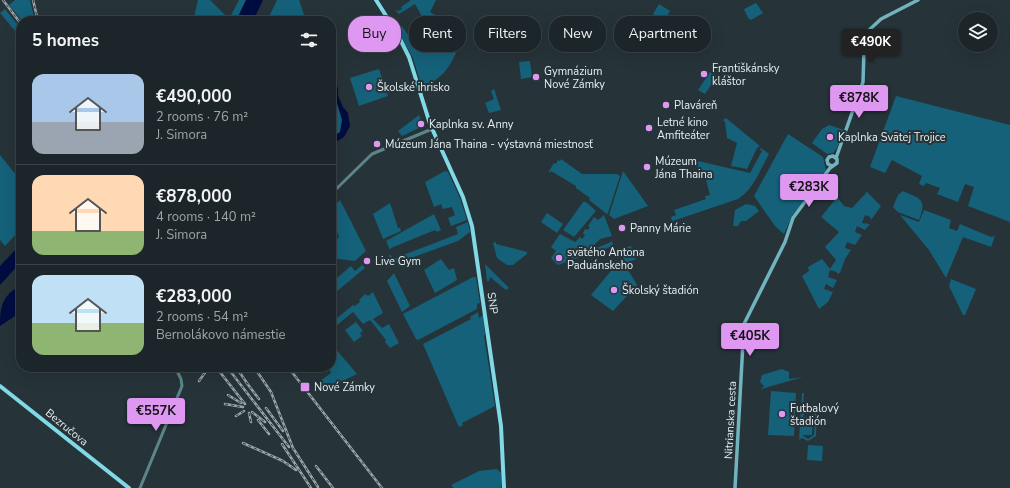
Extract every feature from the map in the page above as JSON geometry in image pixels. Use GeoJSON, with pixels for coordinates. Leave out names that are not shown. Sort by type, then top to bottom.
{"type":"FeatureCollection","features":[{"type":"Feature","properties":{"kind":"main road","name":"SNP"},"geometry":{"type":"LineString","coordinates":[[376,0],[409,57],[432,128],[463,197],[472,226],[500,420],[504,488]]}},
{"type":"Feature","properties":{"kind":"main road"},"geometry":{"type":"LineString","coordinates":[[840,147],[828,159],[830,165],[837,163],[836,158],[864,82],[866,36],[870,28],[878,21],[918,0]]}},
{"type":"Feature","properties":{"kind":"main road"},"geometry":{"type":"LineString","coordinates":[[831,156],[836,158]]}},
{"type":"Feature","properties":{"kind":"main road","name":"Nitrianska cesta"},"geometry":{"type":"LineString","coordinates":[[735,488],[744,324],[785,242],[793,218],[826,173],[830,165]]}},
{"type":"Feature","properties":{"kind":"main road","name":"Bezručova"},"geometry":{"type":"LineString","coordinates":[[0,386],[128,488]]}},
{"type":"Feature","properties":{"kind":"street"},"geometry":{"type":"LineString","coordinates":[[336,189],[372,154],[432,128]]}},
{"type":"Feature","properties":{"kind":"street"},"geometry":{"type":"LineString","coordinates":[[142,488],[182,386],[177,372]]}},
{"type":"Feature","properties":{"kind":"shaded area"},"geometry":{"type":"Polygon","coordinates":[[[15,0],[30,0],[34,16],[18,16],[9,5],[15,0]]]}},
{"type":"Feature","properties":{"kind":"shaded area"},"geometry":{"type":"Polygon","coordinates":[[[198,0],[210,0],[226,16],[194,16],[198,0]]]}},
{"type":"Feature","properties":{"kind":"shaded area"},"geometry":{"type":"Polygon","coordinates":[[[239,0],[246,0],[238,16],[231,16],[239,0]]]}},
{"type":"Feature","properties":{"kind":"shaded area"},"geometry":{"type":"Polygon","coordinates":[[[246,0],[263,0],[255,16],[238,16],[246,0]]]}},
{"type":"Feature","properties":{"kind":"shaded area"},"geometry":{"type":"Polygon","coordinates":[[[277,0],[299,0],[304,16],[269,16],[277,0]]]}},
{"type":"Feature","properties":{"kind":"shaded area"},"geometry":{"type":"Polygon","coordinates":[[[411,0],[436,0],[430,12],[437,16],[422,16],[415,4],[399,14],[395,10],[398,11],[402,9],[401,7],[411,0]]]}},
{"type":"Feature","properties":{"kind":"shaded area"},"geometry":{"type":"Polygon","coordinates":[[[756,3],[763,13],[751,20],[748,18],[744,9],[756,3]]]}},
{"type":"Feature","properties":{"kind":"shaded area"},"geometry":{"type":"Polygon","coordinates":[[[659,4],[670,11],[667,16],[656,16],[653,14],[659,4]]]}},
{"type":"Feature","properties":{"kind":"shaded area"},"geometry":{"type":"Polygon","coordinates":[[[5,9],[16,23],[16,32],[0,13],[5,9]]]}},
{"type":"Feature","properties":{"kind":"shaded area"},"geometry":{"type":"Polygon","coordinates":[[[402,26],[409,36],[409,51],[401,36],[402,26]]]}},
{"type":"Feature","properties":{"kind":"shaded area"},"geometry":{"type":"Polygon","coordinates":[[[410,52],[456,53],[444,73],[425,87],[421,85],[410,52]]]}},
{"type":"Feature","properties":{"kind":"shaded area"},"geometry":{"type":"Polygon","coordinates":[[[530,61],[532,77],[521,79],[519,62],[530,61]]]}},
{"type":"Feature","properties":{"kind":"shaded area","name":"Školské ihrisko"},"geometry":{"type":"Polygon","coordinates":[[[379,69],[388,96],[359,106],[350,78],[379,69]]]}},
{"type":"Feature","properties":{"kind":"shaded area"},"geometry":{"type":"Polygon","coordinates":[[[710,72],[717,76],[705,94],[698,90],[710,72]]]}},
{"type":"Feature","properties":{"kind":"shaded area"},"geometry":{"type":"Polygon","coordinates":[[[336,82],[338,96],[343,107],[348,113],[350,126],[344,137],[336,142],[336,135],[340,132],[342,120],[336,100],[336,82]]]}},
{"type":"Feature","properties":{"kind":"shaded area"},"geometry":{"type":"Polygon","coordinates":[[[494,89],[501,110],[489,113],[485,103],[494,99],[491,91],[494,89]]]}},
{"type":"Feature","properties":{"kind":"shaded area"},"geometry":{"type":"Polygon","coordinates":[[[896,96],[1010,125],[1010,222],[968,206],[974,187],[965,184],[958,202],[937,194],[940,188],[926,183],[924,186],[919,184],[922,176],[892,160],[885,173],[870,167],[896,96]]]}},
{"type":"Feature","properties":{"kind":"shaded area"},"geometry":{"type":"Polygon","coordinates":[[[336,98],[341,110],[343,122],[341,134],[336,136],[336,98]]]}},
{"type":"Feature","properties":{"kind":"shaded area"},"geometry":{"type":"Polygon","coordinates":[[[419,115],[423,126],[402,136],[398,131],[419,115]]]}},
{"type":"Feature","properties":{"kind":"shaded area"},"geometry":{"type":"Polygon","coordinates":[[[726,118],[760,146],[757,148],[747,169],[731,166],[737,143],[727,138],[725,122],[723,120],[726,118]]]}},
{"type":"Feature","properties":{"kind":"shaded area"},"geometry":{"type":"Polygon","coordinates":[[[829,125],[844,130],[837,148],[833,153],[827,154],[812,143],[822,129],[829,125]]]}},
{"type":"Feature","properties":{"kind":"shaded area"},"geometry":{"type":"Polygon","coordinates":[[[788,134],[823,157],[826,171],[792,216],[784,234],[775,226],[754,196],[788,134]]]}},
{"type":"Feature","properties":{"kind":"shaded area"},"geometry":{"type":"Polygon","coordinates":[[[761,148],[769,154],[756,179],[744,195],[738,199],[658,226],[672,221],[671,217],[676,215],[674,210],[706,199],[705,196],[710,195],[706,180],[696,177],[698,161],[750,173],[762,151],[760,150],[761,148]]]}},
{"type":"Feature","properties":{"kind":"shaded area"},"geometry":{"type":"Polygon","coordinates":[[[0,155],[16,175],[16,234],[5,246],[0,240],[0,155]]]}},
{"type":"Feature","properties":{"kind":"shaded area"},"geometry":{"type":"Polygon","coordinates":[[[561,159],[582,174],[617,174],[620,176],[607,214],[589,200],[590,198],[576,188],[576,186],[551,171],[550,173],[549,171],[554,163],[556,164],[558,160],[560,161],[561,159]]]}},
{"type":"Feature","properties":{"kind":"shaded area"},"geometry":{"type":"Polygon","coordinates":[[[445,171],[448,172],[460,198],[467,220],[451,226],[448,218],[455,215],[452,207],[443,209],[441,204],[434,207],[425,182],[445,171]]]}},
{"type":"Feature","properties":{"kind":"shaded area"},"geometry":{"type":"Polygon","coordinates":[[[623,171],[648,206],[614,219],[609,215],[623,171]]]}},
{"type":"Feature","properties":{"kind":"shaded area"},"geometry":{"type":"Polygon","coordinates":[[[866,191],[881,206],[871,220],[870,217],[865,215],[862,223],[870,224],[865,230],[857,226],[855,232],[862,235],[855,245],[847,242],[845,248],[851,250],[845,259],[840,273],[837,274],[837,272],[830,270],[828,277],[837,280],[833,288],[826,284],[824,289],[833,292],[828,302],[819,309],[802,276],[809,271],[808,267],[822,259],[830,269],[836,260],[825,247],[839,232],[821,217],[837,197],[844,206],[852,208],[866,193],[866,191]]]}},
{"type":"Feature","properties":{"kind":"shaded area"},"geometry":{"type":"Polygon","coordinates":[[[903,191],[921,201],[922,208],[919,220],[898,212],[893,207],[898,195],[903,191]]]}},
{"type":"Feature","properties":{"kind":"shaded area"},"geometry":{"type":"Polygon","coordinates":[[[340,200],[366,251],[355,261],[336,259],[336,239],[339,237],[336,229],[336,204],[340,200]]]}},
{"type":"Feature","properties":{"kind":"shaded area"},"geometry":{"type":"Polygon","coordinates":[[[583,202],[586,202],[596,211],[574,237],[563,230],[583,202]]]}},
{"type":"Feature","properties":{"kind":"shaded area"},"geometry":{"type":"Polygon","coordinates":[[[390,203],[398,228],[400,228],[401,231],[383,239],[373,214],[390,203]]]}},
{"type":"Feature","properties":{"kind":"shaded area"},"geometry":{"type":"Polygon","coordinates":[[[746,204],[755,206],[759,211],[746,221],[741,221],[738,226],[733,226],[735,210],[746,204]]]}},
{"type":"Feature","properties":{"kind":"shaded area"},"geometry":{"type":"Polygon","coordinates":[[[924,210],[951,220],[949,228],[957,231],[960,224],[991,237],[995,236],[991,247],[963,237],[946,278],[929,250],[900,215],[919,222],[924,210]]]}},
{"type":"Feature","properties":{"kind":"shaded area"},"geometry":{"type":"Polygon","coordinates":[[[547,213],[563,224],[557,233],[541,222],[547,213]]]}},
{"type":"Feature","properties":{"kind":"shaded area"},"geometry":{"type":"Polygon","coordinates":[[[434,214],[441,230],[437,232],[435,230],[391,248],[390,250],[386,241],[434,214]]]}},
{"type":"Feature","properties":{"kind":"shaded area"},"geometry":{"type":"Polygon","coordinates":[[[604,215],[612,236],[600,239],[593,246],[594,249],[611,242],[612,240],[613,246],[558,265],[551,258],[556,251],[551,247],[560,234],[575,242],[580,237],[582,239],[585,235],[583,233],[585,229],[588,230],[590,227],[588,226],[594,217],[598,220],[604,215]]]}},
{"type":"Feature","properties":{"kind":"shaded area"},"geometry":{"type":"Polygon","coordinates":[[[468,222],[470,232],[458,241],[386,267],[390,254],[393,259],[458,234],[456,227],[468,222]]]}},
{"type":"Feature","properties":{"kind":"shaded area"},"geometry":{"type":"Polygon","coordinates":[[[496,242],[496,244],[527,252],[527,254],[513,265],[507,265],[497,258],[493,243],[496,242]]]}},
{"type":"Feature","properties":{"kind":"shaded area"},"geometry":{"type":"Polygon","coordinates":[[[631,246],[636,259],[627,263],[620,250],[631,246]]]}},
{"type":"Feature","properties":{"kind":"shaded area"},"geometry":{"type":"Polygon","coordinates":[[[16,249],[16,267],[0,285],[0,266],[16,249]]]}},
{"type":"Feature","properties":{"kind":"shaded area"},"geometry":{"type":"Polygon","coordinates":[[[441,259],[449,270],[454,268],[457,280],[435,293],[424,270],[441,259]]]}},
{"type":"Feature","properties":{"kind":"shaded area"},"geometry":{"type":"Polygon","coordinates":[[[358,260],[365,268],[336,292],[336,279],[351,266],[355,271],[362,265],[358,260]]]}},
{"type":"Feature","properties":{"kind":"shaded area","name":"Školský štadión"},"geometry":{"type":"Polygon","coordinates":[[[619,261],[630,273],[637,285],[613,311],[591,295],[619,261]]]}},
{"type":"Feature","properties":{"kind":"shaded area"},"geometry":{"type":"Polygon","coordinates":[[[485,264],[509,288],[506,290],[490,277],[489,281],[487,281],[485,264]]]}},
{"type":"Feature","properties":{"kind":"shaded area"},"geometry":{"type":"Polygon","coordinates":[[[394,273],[410,306],[402,312],[387,281],[394,273]]]}},
{"type":"Feature","properties":{"kind":"shaded area"},"geometry":{"type":"Polygon","coordinates":[[[473,277],[476,277],[480,303],[477,304],[477,309],[418,340],[416,339],[403,314],[473,277]]]}},
{"type":"Feature","properties":{"kind":"shaded area"},"geometry":{"type":"Polygon","coordinates":[[[951,279],[976,289],[965,315],[963,315],[949,286],[951,279]]]}},
{"type":"Feature","properties":{"kind":"shaded area"},"geometry":{"type":"Polygon","coordinates":[[[16,290],[16,315],[0,326],[2,305],[10,293],[16,290]]]}},
{"type":"Feature","properties":{"kind":"shaded area"},"geometry":{"type":"Polygon","coordinates":[[[373,292],[383,313],[373,319],[382,328],[389,324],[399,343],[390,348],[385,342],[386,340],[370,320],[363,324],[353,312],[336,326],[336,319],[353,305],[355,306],[360,302],[359,300],[365,294],[368,296],[373,292]]]}},
{"type":"Feature","properties":{"kind":"shaded area"},"geometry":{"type":"Polygon","coordinates":[[[478,312],[479,318],[483,315],[484,336],[495,406],[462,423],[463,425],[460,427],[423,344],[471,319],[470,317],[478,312]]]}},
{"type":"Feature","properties":{"kind":"shaded area"},"geometry":{"type":"Polygon","coordinates":[[[356,322],[363,331],[360,333],[362,336],[354,342],[345,330],[356,322]]]}},
{"type":"Feature","properties":{"kind":"shaded area"},"geometry":{"type":"Polygon","coordinates":[[[336,349],[357,374],[334,385],[329,383],[323,385],[320,381],[331,373],[336,372],[336,349]]]}},
{"type":"Feature","properties":{"kind":"shaded area"},"geometry":{"type":"Polygon","coordinates":[[[782,369],[789,372],[789,379],[803,377],[761,389],[764,386],[760,382],[762,375],[782,369]]]}},
{"type":"Feature","properties":{"kind":"shaded area","name":"Futbalový štadión"},"geometry":{"type":"Polygon","coordinates":[[[771,391],[796,393],[794,436],[768,435],[771,391]]]}},
{"type":"Feature","properties":{"kind":"shaded area"},"geometry":{"type":"Polygon","coordinates":[[[802,393],[804,393],[803,410],[811,408],[817,414],[816,436],[808,441],[802,438],[799,440],[802,393]],[[807,410],[803,416],[802,433],[803,417],[813,418],[812,435],[802,435],[808,439],[814,435],[815,417],[813,411],[807,410]]]}},
{"type":"Feature","properties":{"kind":"shaded area"},"geometry":{"type":"Polygon","coordinates":[[[808,445],[823,446],[822,461],[807,460],[808,445]]]}},
{"type":"Feature","properties":{"kind":"shaded area"},"geometry":{"type":"Polygon","coordinates":[[[497,469],[501,473],[501,488],[454,488],[451,485],[479,471],[497,469]]]}},
{"type":"Feature","properties":{"kind":"railway"},"geometry":{"type":"LineString","coordinates":[[3,0],[16,17]]}},
{"type":"Feature","properties":{"kind":"railway"},"geometry":{"type":"LineString","coordinates":[[33,0],[37,16]]}},
{"type":"Feature","properties":{"kind":"railway"},"geometry":{"type":"LineString","coordinates":[[199,381],[205,372]]}},
{"type":"Feature","properties":{"kind":"railway"},"geometry":{"type":"LineString","coordinates":[[220,372],[245,404]]}},
{"type":"Feature","properties":{"kind":"railway"},"geometry":{"type":"LineString","coordinates":[[231,372],[289,447]]}},
{"type":"Feature","properties":{"kind":"railway"},"geometry":{"type":"LineString","coordinates":[[239,372],[249,386]]}},
{"type":"Feature","properties":{"kind":"railway"},"geometry":{"type":"LineString","coordinates":[[257,372],[271,392],[293,448],[318,487]]}},
{"type":"Feature","properties":{"kind":"railway"},"geometry":{"type":"LineString","coordinates":[[292,372],[382,488]]}},
{"type":"Feature","properties":{"kind":"railway"},"geometry":{"type":"LineString","coordinates":[[246,382],[259,399]]}},
{"type":"Feature","properties":{"kind":"railway"},"geometry":{"type":"LineString","coordinates":[[228,395],[241,403]]}},
{"type":"Feature","properties":{"kind":"railway"},"geometry":{"type":"LineString","coordinates":[[225,404],[243,407]]}},
{"type":"Feature","properties":{"kind":"railway"},"geometry":{"type":"LineString","coordinates":[[266,408],[283,431]]}},
{"type":"Feature","properties":{"kind":"railway"},"geometry":{"type":"LineString","coordinates":[[236,416],[244,411]]}},
{"type":"Feature","properties":{"kind":"railway"},"geometry":{"type":"LineString","coordinates":[[252,412],[265,422]]}},
{"type":"Feature","properties":{"kind":"railway"},"geometry":{"type":"LineString","coordinates":[[249,413],[251,422]]}},
{"type":"Feature","properties":{"kind":"railway"},"geometry":{"type":"LineString","coordinates":[[258,420],[269,434]]}},
{"type":"Feature","properties":{"kind":"railway"},"geometry":{"type":"LineString","coordinates":[[243,443],[283,461],[296,470]]}},
{"type":"Feature","properties":{"kind":"railway"},"geometry":{"type":"LineString","coordinates":[[282,444],[311,488]]}},
{"type":"Feature","properties":{"kind":"railway"},"geometry":{"type":"LineString","coordinates":[[316,466],[333,488]]}},
{"type":"Feature","properties":{"kind":"place","name":"Františkánsky kláštor"},"geometry":{"type":"Point","coordinates":[704,74]}},
{"type":"Feature","properties":{"kind":"place","name":"Gymnázium Nové Zámky"},"geometry":{"type":"Point","coordinates":[536,77]}},
{"type":"Feature","properties":{"kind":"place","name":"Školské ihrisko"},"geometry":{"type":"Point","coordinates":[369,87]}},
{"type":"Feature","properties":{"kind":"place","name":"Plaváreň"},"geometry":{"type":"Point","coordinates":[666,105]}},
{"type":"Feature","properties":{"kind":"place","name":"Kaplnka sv. Anny"},"geometry":{"type":"Point","coordinates":[421,124]}},
{"type":"Feature","properties":{"kind":"place","name":"Letné kino Amfiteáter"},"geometry":{"type":"Point","coordinates":[649,128]}},
{"type":"Feature","properties":{"kind":"place","name":"Kaplnka Svätej Trojice"},"geometry":{"type":"Point","coordinates":[830,137]}},
{"type":"Feature","properties":{"kind":"place","name":"Múzeum Jána Thaina - výstavná miestnosť"},"geometry":{"type":"Point","coordinates":[377,144]}},
{"type":"Feature","properties":{"kind":"place","name":"Múzeum Jána Thaina"},"geometry":{"type":"Point","coordinates":[647,167]}},
{"type":"Feature","properties":{"kind":"place","name":"Panny Márie"},"geometry":{"type":"Point","coordinates":[622,228]}},
{"type":"Feature","properties":{"kind":"place","name":"svätého Antona Paduánskeho"},"geometry":{"type":"Point","coordinates":[559,258]}},
{"type":"Feature","properties":{"kind":"place","name":"Live Gym"},"geometry":{"type":"Point","coordinates":[367,261]}},
{"type":"Feature","properties":{"kind":"place","name":"Školský štadión"},"geometry":{"type":"Point","coordinates":[614,290]}},
{"type":"Feature","properties":{"kind":"place","name":"Nové Zámky"},"geometry":{"type":"Point","coordinates":[305,387]}},
{"type":"Feature","properties":{"kind":"place","name":"Futbalový štadión"},"geometry":{"type":"Point","coordinates":[782,414]}}]}
